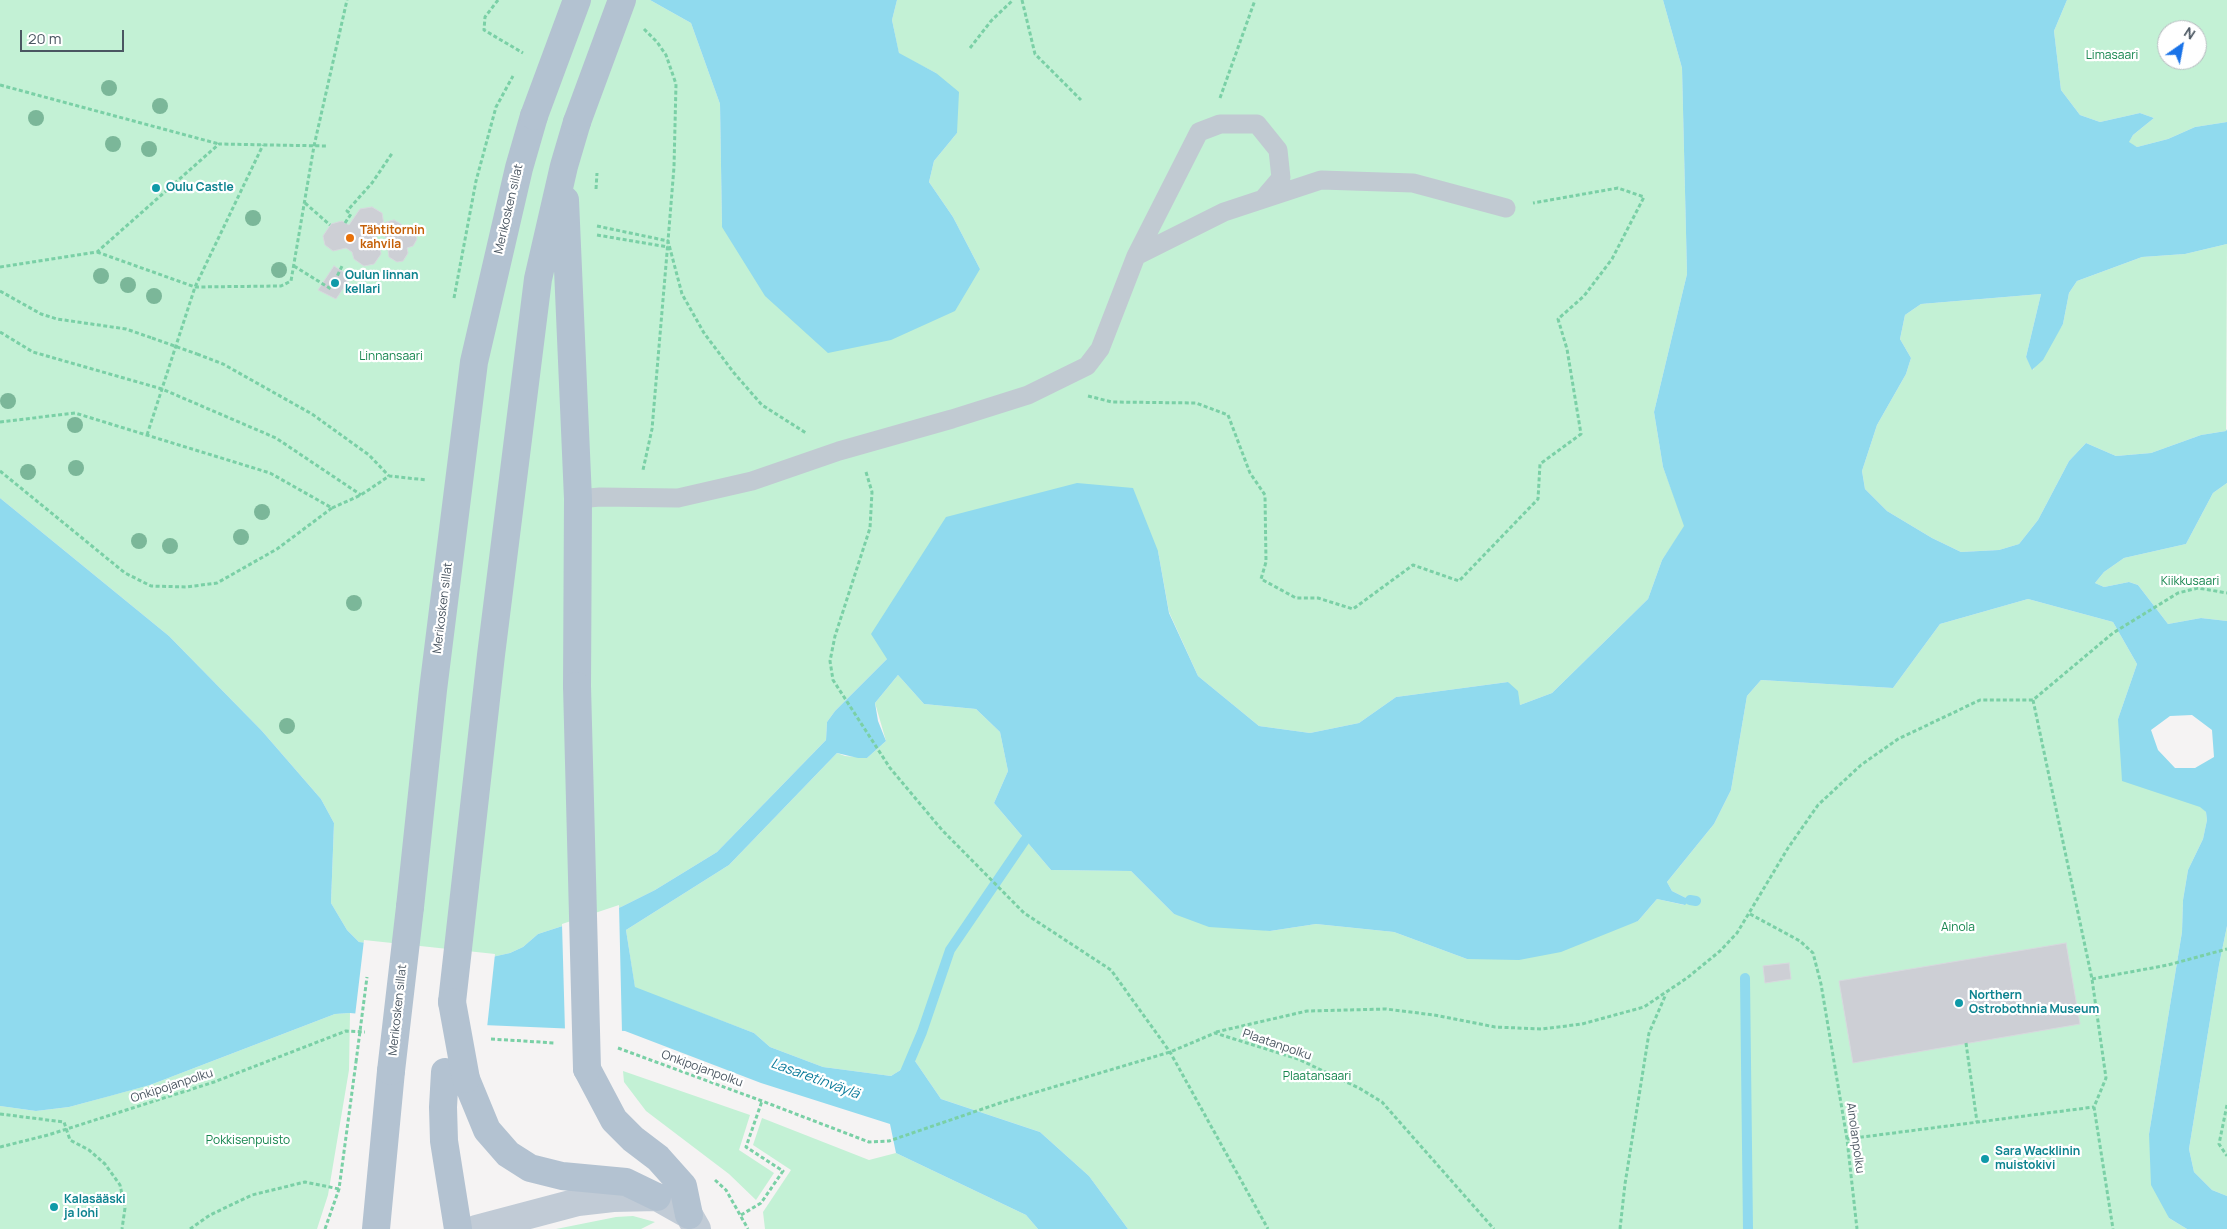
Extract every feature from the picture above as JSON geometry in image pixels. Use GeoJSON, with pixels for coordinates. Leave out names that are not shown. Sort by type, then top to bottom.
{"type":"FeatureCollection","features":[{"type":"Feature","properties":{"kind":"main road","name":"Merikosken sillat"},"geometry":{"type":"LineString","coordinates":[[376,1229],[391,1071],[434,681],[474,362],[519,168],[534,116],[577,0]]}},
{"type":"Feature","properties":{"kind":"main road"},"geometry":{"type":"LineString","coordinates":[[458,1229],[444,1142],[443,1107],[455,1076],[452,1002],[491,655],[538,279],[576,122],[622,0]]}},
{"type":"Feature","properties":{"kind":"main road"},"geometry":{"type":"LineString","coordinates":[[564,166],[578,499],[577,686],[587,1069],[614,1120],[633,1139],[658,1158],[683,1186],[693,1222]]}},
{"type":"Feature","properties":{"kind":"main road"},"geometry":{"type":"LineString","coordinates":[[455,1076],[487,1130],[508,1154],[530,1168],[562,1176],[626,1182],[657,1197],[693,1222]]}},
{"type":"Feature","properties":{"kind":"main road"},"geometry":{"type":"LineString","coordinates":[[476,1229],[578,1202],[613,1198],[657,1197]]}},
{"type":"Feature","properties":{"kind":"lane"},"geometry":{"type":"LineString","coordinates":[[578,499],[678,498],[752,481],[839,451],[1028,395],[1087,366],[1100,349],[1136,256],[1199,132],[1208,128],[1220,124],[1257,124],[1278,150],[1281,178],[1264,198]]}},
{"type":"Feature","properties":{"kind":"lane"},"geometry":{"type":"LineString","coordinates":[[1136,256],[1224,212],[1321,180],[1414,183],[1506,208]]}},
{"type":"Feature","properties":{"kind":"path"},"geometry":{"type":"LineString","coordinates":[[0,267],[97,252],[195,288],[281,286],[291,281],[314,146],[347,0]]}},
{"type":"Feature","properties":{"kind":"path"},"geometry":{"type":"LineString","coordinates":[[498,0],[485,17],[484,30],[525,54]]}},
{"type":"Feature","properties":{"kind":"path"},"geometry":{"type":"LineString","coordinates":[[970,48],[991,21],[1013,0]]}},
{"type":"Feature","properties":{"kind":"path"},"geometry":{"type":"LineString","coordinates":[[1022,0],[1036,54],[1081,100]]}},
{"type":"Feature","properties":{"kind":"path"},"geometry":{"type":"LineString","coordinates":[[1208,128],[1256,0]]}},
{"type":"Feature","properties":{"kind":"path"},"geometry":{"type":"LineString","coordinates":[[635,26],[644,29],[662,49],[676,84],[674,167],[652,429],[637,497]]}},
{"type":"Feature","properties":{"kind":"path"},"geometry":{"type":"LineString","coordinates":[[0,85],[219,144],[328,146]]}},
{"type":"Feature","properties":{"kind":"path"},"geometry":{"type":"LineString","coordinates":[[97,252],[219,144]]}},
{"type":"Feature","properties":{"kind":"path"},"geometry":{"type":"LineString","coordinates":[[147,435],[195,288],[263,145]]}},
{"type":"Feature","properties":{"kind":"path"},"geometry":{"type":"LineString","coordinates":[[345,223],[351,214],[347,211],[372,183],[393,152]]}},
{"type":"Feature","properties":{"kind":"path"},"geometry":{"type":"LineString","coordinates":[[1046,386],[1112,402],[1196,403],[1228,415],[1250,473],[1265,495],[1266,562],[1261,579],[1296,598],[1318,598],[1354,609],[1412,565],[1459,581],[1538,498],[1540,464],[1582,434],[1567,349],[1558,319],[1584,296],[1612,259],[1644,197],[1618,188],[1506,208]]}},
{"type":"Feature","properties":{"kind":"path"},"geometry":{"type":"LineString","coordinates":[[304,203],[330,225]]}},
{"type":"Feature","properties":{"kind":"path"},"geometry":{"type":"LineString","coordinates":[[592,226],[668,241]]}},
{"type":"Feature","properties":{"kind":"path"},"geometry":{"type":"LineString","coordinates":[[592,234],[668,247]]}},
{"type":"Feature","properties":{"kind":"path"},"geometry":{"type":"LineString","coordinates":[[668,241],[682,294],[704,333],[734,373],[762,405],[796,428],[865,467],[872,492],[870,528],[856,578],[835,636],[830,661],[833,680],[890,768],[942,830],[1024,914],[1111,970],[1170,1052],[1268,1229]]}},
{"type":"Feature","properties":{"kind":"path"},"geometry":{"type":"LineString","coordinates":[[294,266],[331,289],[344,264]]}},
{"type":"Feature","properties":{"kind":"path"},"geometry":{"type":"LineString","coordinates":[[0,291],[40,314],[57,319],[126,330],[223,364],[312,414],[369,455],[389,476]]}},
{"type":"Feature","properties":{"kind":"path"},"geometry":{"type":"LineString","coordinates":[[0,332],[33,352],[162,389],[276,438],[361,495]]}},
{"type":"Feature","properties":{"kind":"path"},"geometry":{"type":"LineString","coordinates":[[0,422],[75,413],[270,473],[332,508]]}},
{"type":"Feature","properties":{"kind":"path"},"geometry":{"type":"LineString","coordinates":[[0,471],[125,573],[151,586],[186,587],[217,583],[276,548],[332,508],[361,495],[389,476],[428,480]]}},
{"type":"Feature","properties":{"kind":"path"},"geometry":{"type":"LineString","coordinates":[[1170,1052],[1214,1033],[1306,1011],[1386,1009],[1434,1015],[1495,1027],[1542,1029],[1582,1024],[1644,1007],[1666,993],[1720,951],[1737,933],[1788,848],[1818,805],[1860,765],[1898,739],[1980,700],[2033,700],[2113,633],[2178,593],[2198,588],[2227,593]]}},
{"type":"Feature","properties":{"kind":"path"},"geometry":{"type":"LineString","coordinates":[[2033,700],[2092,979],[2106,1078],[2094,1107],[2113,1229]]}},
{"type":"Feature","properties":{"kind":"path","name":"Ainolanpolku"},"geometry":{"type":"LineString","coordinates":[[1750,913],[1800,941],[1813,953],[1821,984],[1847,1139],[1857,1229]]}},
{"type":"Feature","properties":{"kind":"path"},"geometry":{"type":"LineString","coordinates":[[2092,979],[2227,950]]}},
{"type":"Feature","properties":{"kind":"path"},"geometry":{"type":"LineString","coordinates":[[1620,1229],[1625,1184],[1650,1033],[1666,993]]}},
{"type":"Feature","properties":{"kind":"path","name":"Onkipojanpolku"},"geometry":{"type":"LineString","coordinates":[[0,1147],[67,1129],[214,1082],[346,1031]]}},
{"type":"Feature","properties":{"kind":"path","name":"Plaatanpolku"},"geometry":{"type":"LineString","coordinates":[[1214,1033],[1298,1059],[1359,1088],[1382,1102],[1494,1229]]}},
{"type":"Feature","properties":{"kind":"path"},"geometry":{"type":"LineString","coordinates":[[502,1039],[557,1044]]}},
{"type":"Feature","properties":{"kind":"path"},"geometry":{"type":"LineString","coordinates":[[1966,1043],[1977,1122]]}},
{"type":"Feature","properties":{"kind":"path","name":"Onkipojanpolku"},"geometry":{"type":"LineString","coordinates":[[612,1048],[622,1049],[869,1142],[889,1141],[1000,1103],[1170,1052]]}},
{"type":"Feature","properties":{"kind":"path"},"geometry":{"type":"LineString","coordinates":[[326,1229],[339,1189],[356,1062]]}},
{"type":"Feature","properties":{"kind":"path"},"geometry":{"type":"LineString","coordinates":[[741,1215],[761,1203],[783,1171],[746,1147],[762,1101]]}},
{"type":"Feature","properties":{"kind":"path"},"geometry":{"type":"LineString","coordinates":[[2227,1105],[2219,1144],[2227,1156]]}},
{"type":"Feature","properties":{"kind":"path"},"geometry":{"type":"LineString","coordinates":[[1847,1139],[2094,1107]]}},
{"type":"Feature","properties":{"kind":"path"},"geometry":{"type":"LineString","coordinates":[[0,1114],[64,1122],[70,1140],[105,1164],[120,1185],[125,1208],[122,1229]]}},
{"type":"Feature","properties":{"kind":"path"},"geometry":{"type":"LineString","coordinates":[[190,1229],[210,1215],[252,1195],[306,1182],[339,1189]]}},
{"type":"Feature","properties":{"kind":"path"},"geometry":{"type":"LineString","coordinates":[[726,1190],[748,1229]]}},
{"type":"Feature","properties":{"kind":"green space","name":"Linnansaari"},"geometry":{"type":"Polygon","coordinates":[[[0,0],[650,0],[691,23],[720,104],[722,227],[980,269],[953,217],[929,182],[934,161],[957,133],[936,73],[899,54],[892,20],[897,0],[1663,0],[1682,68],[1687,274],[1654,412],[1663,467],[1685,526],[1662,560],[1648,599],[1552,693],[1520,705],[1508,682],[1396,697],[1359,723],[1310,733],[1259,726],[1198,676],[1169,612],[1158,551],[887,659],[835,711],[827,722],[826,740],[717,852],[655,890],[621,907],[538,934],[523,947],[510,953],[492,957],[359,942],[347,930],[331,903],[334,823],[321,799],[262,731],[169,636],[0,498],[0,0]]]}},
{"type":"Feature","properties":{"kind":"green space","name":"Limasaari"},"geometry":{"type":"Polygon","coordinates":[[[2067,0],[2227,0],[2227,122],[2195,127],[2168,139],[2137,147],[2128,143],[2133,135],[2154,118],[2140,113],[2100,122],[2080,115],[2061,90],[2054,31],[2067,0]]]}},
{"type":"Feature","properties":{"kind":"green space"},"geometry":{"type":"Polygon","coordinates":[[[2227,244],[2226,431],[2201,435],[2151,453],[2116,456],[2086,443],[2069,461],[2038,520],[2019,544],[1999,550],[1961,552],[1932,538],[1887,511],[1865,489],[1862,471],[1877,425],[1906,374],[1911,358],[1900,339],[1905,315],[1921,304],[2041,294],[2026,357],[2033,370],[2063,324],[2069,293],[2077,281],[2142,257],[2185,254],[2227,244]]]}},
{"type":"Feature","properties":{"kind":"green space","name":"Kiikkusaari"},"geometry":{"type":"Polygon","coordinates":[[[2227,483],[2227,621],[2201,618],[2168,624],[2138,585],[2129,582],[2104,587],[2095,583],[2104,572],[2124,558],[2186,544],[2213,493],[2227,483]]]}},
{"type":"Feature","properties":{"kind":"green space"},"geometry":{"type":"Polygon","coordinates":[[[2028,599],[2113,622],[2137,664],[2118,719],[2206,812],[2207,820],[2203,839],[2188,870],[2183,900],[2182,932],[2149,1134],[2169,1218],[2187,1229],[1128,1229],[1089,1176],[1040,1132],[941,1099],[915,1061],[891,1076],[823,1067],[770,1047],[754,1033],[635,988],[626,930],[729,865],[837,753],[845,756],[867,758],[886,741],[875,703],[898,675],[924,704],[976,709],[1000,732],[1008,771],[994,803],[1051,870],[1131,871],[1174,914],[1270,931],[1316,924],[1394,932],[1467,959],[1638,921],[1657,899],[1684,905],[1690,900],[1672,891],[1667,882],[1714,824],[1731,790],[1747,696],[1761,680],[1893,688],[1940,624],[2028,599]]]}},
{"type":"Feature","properties":{"kind":"green space"},"geometry":{"type":"Polygon","coordinates":[[[2227,926],[2227,1196],[2212,1190],[2194,1172],[2189,1149],[2227,926]]]}},
{"type":"Feature","properties":{"kind":"green space","name":"Pokkisenpuisto"},"geometry":{"type":"Polygon","coordinates":[[[350,1013],[349,1070],[328,1195],[317,1229],[0,1229],[0,1106],[36,1111],[69,1107],[150,1085],[335,1014],[350,1013]]]}},
{"type":"Feature","properties":{"kind":"green space"},"geometry":{"type":"Polygon","coordinates":[[[623,1071],[750,1115],[739,1150],[774,1173],[756,1200],[729,1174],[646,1111],[624,1082],[623,1071]]]}},
{"type":"Feature","properties":{"kind":"green space"},"geometry":{"type":"Polygon","coordinates":[[[762,1118],[869,1160],[896,1153],[1026,1215],[1038,1229],[765,1229],[763,1212],[791,1170],[753,1145],[762,1118]]]}},
{"type":"Feature","properties":{"kind":"green space"},"geometry":{"type":"Polygon","coordinates":[[[633,1216],[655,1222],[641,1229],[556,1229],[616,1217],[633,1216]]]}},
{"type":"Feature","properties":{"kind":"water"},"geometry":{"type":"Polygon","coordinates":[[[650,0],[897,0],[892,20],[899,53],[936,73],[959,92],[957,133],[934,161],[929,182],[953,217],[980,269],[955,311],[891,340],[828,353],[765,296],[722,227],[720,104],[691,23],[650,0]]]}},
{"type":"Feature","properties":{"kind":"water","name":"Lasaretinväylä"},"geometry":{"type":"Polygon","coordinates":[[[1663,0],[2067,0],[2054,31],[2061,90],[2080,115],[2100,122],[2140,113],[2154,118],[2133,135],[2129,142],[2137,147],[2168,139],[2195,127],[2227,122],[2227,244],[2185,254],[2142,257],[2077,281],[2069,293],[2063,324],[2043,360],[2032,370],[2026,357],[2041,294],[1921,304],[1905,315],[1900,339],[1911,358],[1906,374],[1877,425],[1862,471],[1865,489],[1887,511],[1932,538],[1961,552],[1999,550],[2019,544],[2038,520],[2069,461],[2086,443],[2116,456],[2151,453],[2201,435],[2226,431],[2227,429],[2227,483],[2213,493],[2186,544],[2124,558],[2104,572],[2095,583],[2104,587],[2129,582],[2138,585],[2168,624],[2201,618],[2227,621],[2227,926],[2189,1149],[2194,1172],[2212,1190],[2227,1196],[2227,1229],[2187,1229],[2169,1218],[2151,1185],[2149,1134],[2182,932],[2183,900],[2188,870],[2203,839],[2207,820],[2206,812],[2200,807],[2122,781],[2118,719],[2137,664],[2113,622],[2028,599],[1940,624],[1893,688],[1761,680],[1747,696],[1731,790],[1714,824],[1667,882],[1672,891],[1690,900],[1685,905],[1657,899],[1638,921],[1561,952],[1519,960],[1467,959],[1394,932],[1316,924],[1270,931],[1209,927],[1174,914],[1131,871],[1051,870],[994,803],[1008,771],[1000,732],[976,709],[924,704],[898,675],[875,703],[878,721],[886,741],[867,758],[837,753],[729,865],[626,930],[635,987],[754,1033],[770,1047],[823,1067],[891,1076],[915,1061],[941,1099],[1040,1132],[1089,1176],[1128,1229],[1038,1229],[1026,1215],[896,1153],[890,1124],[761,1083],[625,1031],[483,1025],[350,1013],[335,1014],[150,1085],[110,1096],[69,1107],[36,1111],[0,1106],[0,498],[169,636],[262,731],[321,799],[334,823],[331,903],[347,930],[359,942],[492,957],[510,953],[523,947],[538,934],[621,907],[655,890],[717,852],[826,740],[827,722],[835,711],[887,659],[871,634],[946,517],[1077,483],[1133,488],[1158,551],[1169,613],[1198,676],[1259,726],[1310,733],[1359,723],[1396,697],[1508,682],[1518,691],[1520,705],[1552,693],[1648,599],[1662,560],[1684,526],[1663,467],[1654,412],[1687,274],[1682,68],[1663,0]],[[2192,715],[2170,716],[2151,730],[2158,750],[2175,768],[2195,768],[2214,757],[2212,730],[2192,715]]]}},
{"type":"Feature","properties":{"kind":"pier"},"geometry":{"type":"Polygon","coordinates":[[[619,905],[622,1033],[565,1031],[562,924],[619,905]]]}},
{"type":"Feature","properties":{"kind":"pier"},"geometry":{"type":"Polygon","coordinates":[[[364,940],[495,954],[487,1028],[355,1016],[364,940]]]}},
{"type":"Feature","properties":{"kind":"building","name":"Tähtitornin kahvila"},"geometry":{"type":"Polygon","coordinates":[[[372,207],[382,213],[384,225],[374,240],[379,243],[381,254],[374,264],[364,266],[354,259],[352,252],[346,248],[333,251],[325,245],[323,236],[331,224],[342,221],[349,225],[360,209],[372,207]]]}},
{"type":"Feature","properties":{"kind":"building"},"geometry":{"type":"Polygon","coordinates":[[[394,220],[401,224],[403,230],[408,229],[416,234],[417,239],[413,246],[407,248],[408,253],[403,261],[397,262],[389,257],[388,250],[392,243],[399,242],[398,239],[392,241],[385,237],[382,229],[386,222],[394,220]]]}},
{"type":"Feature","properties":{"kind":"building","name":"Oulun linnan kellari"},"geometry":{"type":"Polygon","coordinates":[[[334,266],[351,277],[336,299],[318,290],[334,266]]]}},
{"type":"Feature","properties":{"kind":"building","name":"Northern Ostrobothnia Museum"},"geometry":{"type":"Polygon","coordinates":[[[2066,943],[2080,1024],[1853,1063],[1839,981],[2066,943]]]}},
{"type":"Feature","properties":{"kind":"building"},"geometry":{"type":"Polygon","coordinates":[[[1789,963],[1791,979],[1765,983],[1763,966],[1789,963]]]}},
{"type":"Feature","properties":{"kind":"waterway"},"geometry":{"type":"LineString","coordinates":[[903,1077],[922,1032],[950,950],[1025,840]]}},
{"type":"Feature","properties":{"kind":"waterway"},"geometry":{"type":"LineString","coordinates":[[1690,900],[1696,901]]}},
{"type":"Feature","properties":{"kind":"waterway"},"geometry":{"type":"LineString","coordinates":[[1745,978],[1748,1229]]}},
{"type":"Feature","properties":{"kind":"place","name":"Oulu Castle"},"geometry":{"type":"Point","coordinates":[156,188]}},
{"type":"Feature","properties":{"kind":"place","name":"Tähtitornin kahvila"},"geometry":{"type":"Point","coordinates":[350,238]}},
{"type":"Feature","properties":{"kind":"place","name":"Oulun linnan kellari"},"geometry":{"type":"Point","coordinates":[335,283]}},
{"type":"Feature","properties":{"kind":"place","name":"Northern Ostrobothnia Museum"},"geometry":{"type":"Point","coordinates":[1959,1003]}},
{"type":"Feature","properties":{"kind":"place","name":"Sara Wacklinin muistokivi"},"geometry":{"type":"Point","coordinates":[1985,1159]}},
{"type":"Feature","properties":{"kind":"place","name":"Kalasääski ja lohi"},"geometry":{"type":"Point","coordinates":[54,1207]}},
{"type":"Feature","properties":{"kind":"park label","name":"Ainola"},"geometry":{"type":"Point","coordinates":[1958,928]}},
{"type":"Feature","properties":{"kind":"park label","name":"Plaatansaari"},"geometry":{"type":"Point","coordinates":[1317,1077]}}]}
